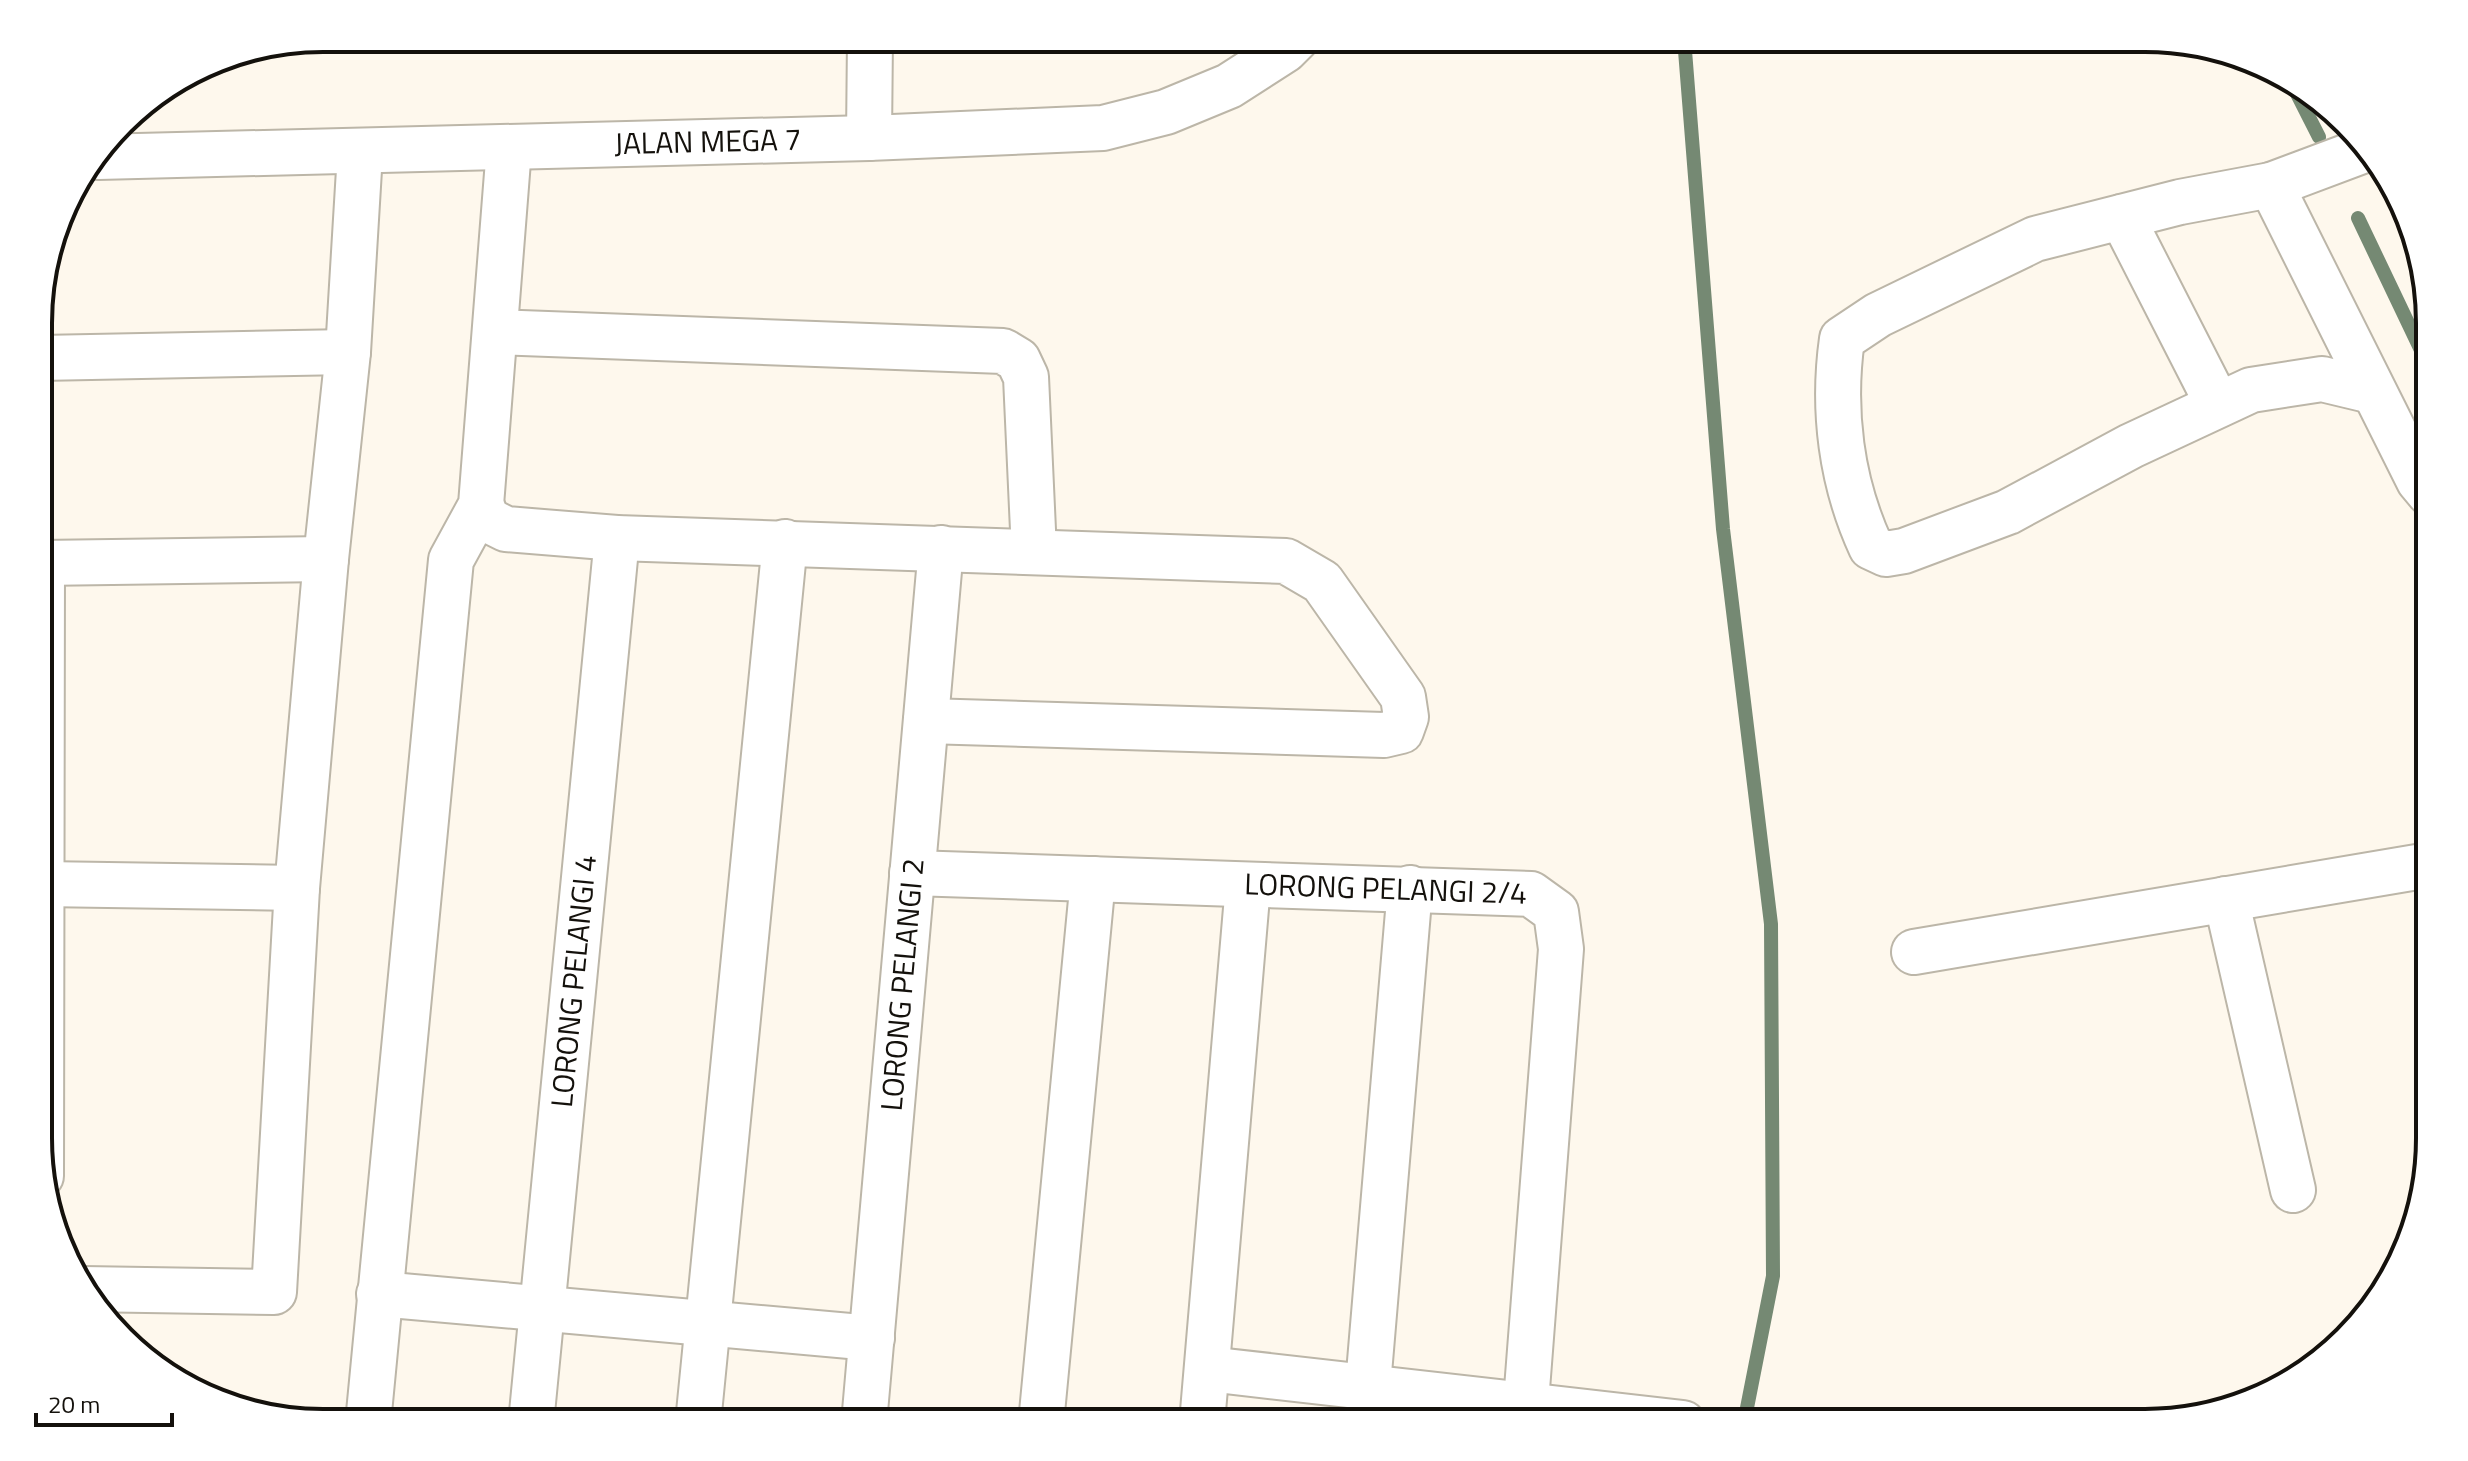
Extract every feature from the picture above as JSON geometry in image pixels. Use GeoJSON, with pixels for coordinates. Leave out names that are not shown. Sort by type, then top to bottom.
{"type":"FeatureCollection","features":[{"type":"Feature","properties":{"kind":"street"},"geometry":{"type":"LineString","coordinates":[[869,138],[870,52]]}},
{"type":"Feature","properties":{"kind":"street","name":"JALAN MEGA 7"},"geometry":{"type":"LineString","coordinates":[[110,157],[360,153],[1103,128],[1166,112],[1229,86],[1282,52]]}},
{"type":"Feature","properties":{"kind":"street"},"geometry":{"type":"LineString","coordinates":[[369,1409],[451,560],[481,505],[509,148]]}},
{"type":"Feature","properties":{"kind":"street"},"geometry":{"type":"LineString","coordinates":[[99,1289],[274,1292],[297,888],[348,352],[360,153]]}},
{"type":"Feature","properties":{"kind":"street"},"geometry":{"type":"LineString","coordinates":[[2356,153],[2271,185],[2035,239],[1878,315],[1842,339],[1835,383],[1839,431],[1857,516],[1871,547],[1886,554],[1904,551],[2008,512],[2131,446],[2251,390],[2322,379],[2372,391]]}},
{"type":"Feature","properties":{"kind":"street"},"geometry":{"type":"LineString","coordinates":[[2271,185],[2415,473]]}},
{"type":"Feature","properties":{"kind":"street"},"geometry":{"type":"LineString","coordinates":[[2122,217],[2218,405]]}},
{"type":"Feature","properties":{"kind":"street"},"geometry":{"type":"LineString","coordinates":[[495,332],[1003,351],[1018,360],[1026,377],[1034,552]]}},
{"type":"Feature","properties":{"kind":"street"},"geometry":{"type":"LineString","coordinates":[[52,358],[348,352]]}},
{"type":"Feature","properties":{"kind":"street"},"geometry":{"type":"LineString","coordinates":[[481,505],[488,520],[506,529],[617,538],[1286,561],[1322,582],[1403,697],[1406,717],[1401,731],[1384,735],[926,721]]}},
{"type":"Feature","properties":{"kind":"street","name":"LORONG PELANGI 4"},"geometry":{"type":"LineString","coordinates":[[532,1409],[617,538]]}},
{"type":"Feature","properties":{"kind":"street"},"geometry":{"type":"LineString","coordinates":[[699,1409],[785,542]]}},
{"type":"Feature","properties":{"kind":"street","name":"LORONG PELANGI 2"},"geometry":{"type":"LineString","coordinates":[[865,1409],[941,548]]}},
{"type":"Feature","properties":{"kind":"street"},"geometry":{"type":"LineString","coordinates":[[52,563],[326,559]]}},
{"type":"Feature","properties":{"kind":"street"},"geometry":{"type":"LineString","coordinates":[[1914,952],[2415,867]]}},
{"type":"Feature","properties":{"kind":"street","name":"LORONG PELANGI 2/4"},"geometry":{"type":"LineString","coordinates":[[912,873],[1531,894],[1556,912],[1561,949],[1526,1402]]}},
{"type":"Feature","properties":{"kind":"street"},"geometry":{"type":"LineString","coordinates":[[1042,1409],[1093,879]]}},
{"type":"Feature","properties":{"kind":"street"},"geometry":{"type":"LineString","coordinates":[[52,884],[297,888]]}},
{"type":"Feature","properties":{"kind":"street"},"geometry":{"type":"LineString","coordinates":[[1204,1409],[1248,885]]}},
{"type":"Feature","properties":{"kind":"street"},"geometry":{"type":"LineString","coordinates":[[1368,1385],[1410,888]]}},
{"type":"Feature","properties":{"kind":"street"},"geometry":{"type":"LineString","coordinates":[[2226,899],[2293,1190]]}},
{"type":"Feature","properties":{"kind":"street"},"geometry":{"type":"LineString","coordinates":[[379,1294],[872,1338]]}},
{"type":"Feature","properties":{"kind":"street"},"geometry":{"type":"LineString","coordinates":[[1208,1369],[1573,1408]]}},
{"type":"Feature","properties":{"kind":"waterway"},"geometry":{"type":"LineString","coordinates":[[1685,52],[1723,529],[1771,924],[1773,1276],[1747,1408]]}},
{"type":"Feature","properties":{"kind":"waterway"},"geometry":{"type":"LineString","coordinates":[[2301,102],[2319,137]]}},
{"type":"Feature","properties":{"kind":"waterway"},"geometry":{"type":"LineString","coordinates":[[2358,218],[2415,338]]}}]}
